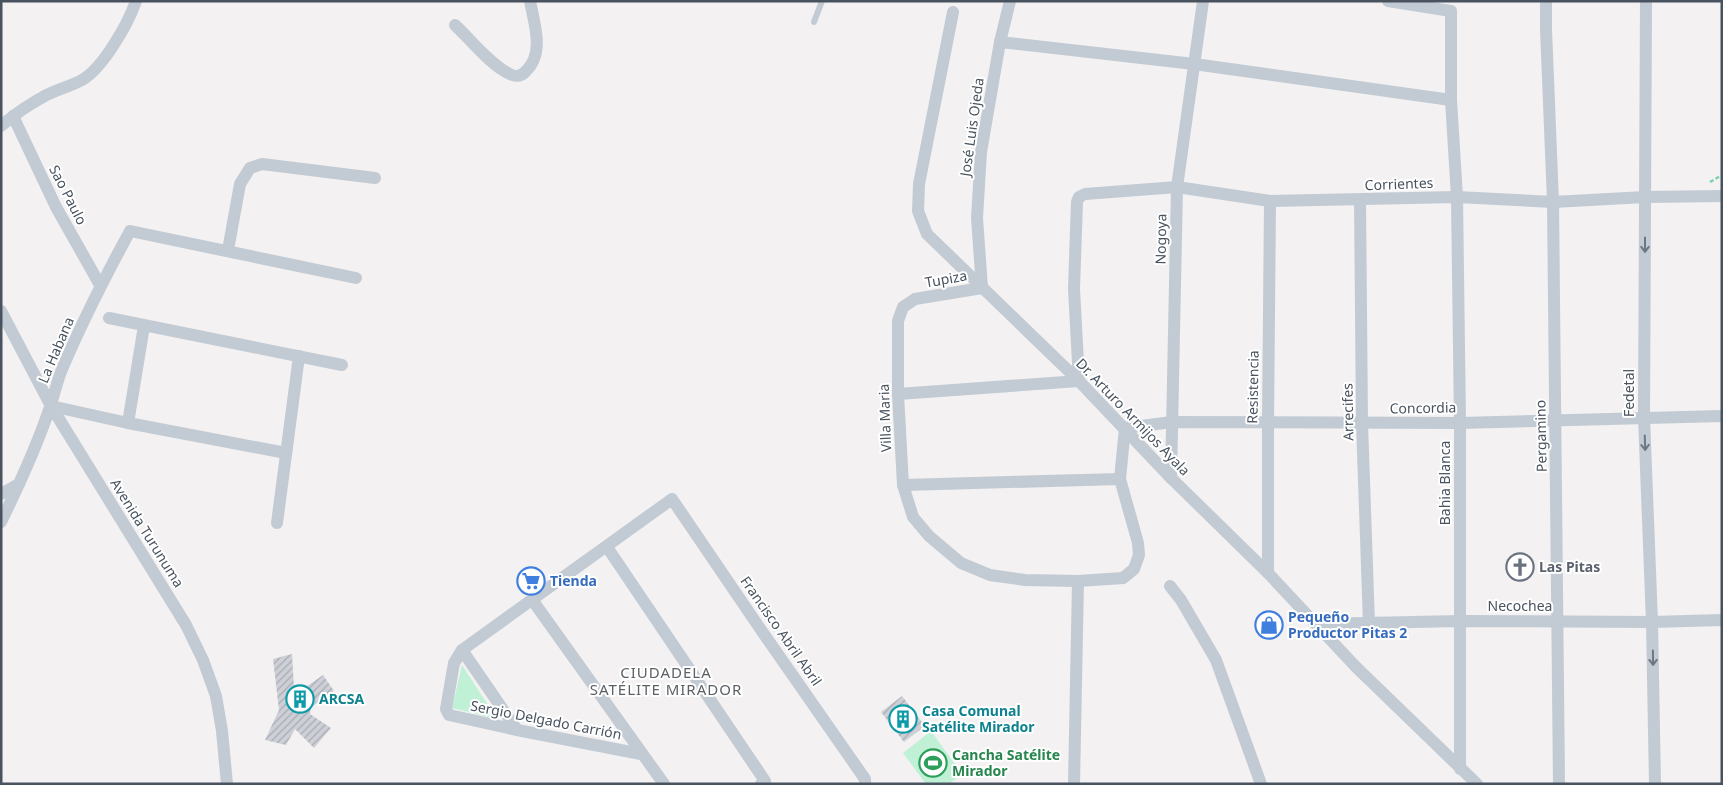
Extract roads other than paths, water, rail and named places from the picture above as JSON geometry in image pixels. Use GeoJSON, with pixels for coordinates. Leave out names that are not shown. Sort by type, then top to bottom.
{"type":"FeatureCollection","features":[{"type":"Feature","properties":{"kind":"street"},"geometry":{"type":"LineString","coordinates":[[1,126],[44,96],[82,80],[95,70],[106,56],[133,10],[136,1]]}},
{"type":"Feature","properties":{"kind":"street"},"geometry":{"type":"LineString","coordinates":[[455,25],[493,62],[506,72],[521,76],[528,69],[537,48],[530,1]]}},
{"type":"Feature","properties":{"kind":"street","name":"José Luis Ojeda"},"geometry":{"type":"LineString","coordinates":[[982,288],[976,218],[981,152],[1000,42],[1010,1]]}},
{"type":"Feature","properties":{"kind":"street","name":"Nogoya"},"geometry":{"type":"LineString","coordinates":[[1171,478],[1177,187],[1202,1]]}},
{"type":"Feature","properties":{"kind":"street","name":"Bahia Blanca"},"geometry":{"type":"LineString","coordinates":[[1388,1],[1451,11],[1451,100],[1457,197],[1460,423],[1460,769]]}},
{"type":"Feature","properties":{"kind":"street","name":"Fedetal"},"geometry":{"type":"LineString","coordinates":[[1646,1],[1644,417],[1652,622],[1655,784]]}},
{"type":"Feature","properties":{"kind":"street","name":"Pergamino"},"geometry":{"type":"LineString","coordinates":[[1544,5],[1554,202],[1559,784]]}},
{"type":"Feature","properties":{"kind":"street","name":"Dr. Arturo Armijos Ayala"},"geometry":{"type":"LineString","coordinates":[[954,12],[919,184],[918,211],[927,234],[1079,381],[1171,478],[1318,624],[1356,667],[1476,784]]}},
{"type":"Feature","properties":{"kind":"street"},"geometry":{"type":"LineString","coordinates":[[1000,42],[1194,64],[1451,100]]}},
{"type":"Feature","properties":{"kind":"street","name":"Sao Paulo"},"geometry":{"type":"LineString","coordinates":[[13,116],[56,207],[100,285]]}},
{"type":"Feature","properties":{"kind":"street"},"geometry":{"type":"LineString","coordinates":[[356,278],[228,250],[240,184],[250,168],[262,164],[375,178]]}},
{"type":"Feature","properties":{"kind":"street","name":"Corrientes"},"geometry":{"type":"LineString","coordinates":[[1079,381],[1074,289],[1077,202],[1079,197],[1085,194],[1177,187],[1270,201],[1457,197],[1554,202],[1645,197],[1722,196]]}},
{"type":"Feature","properties":{"kind":"street","name":"Arrecifes"},"geometry":{"type":"LineString","coordinates":[[1360,200],[1362,423],[1368,624]]}},
{"type":"Feature","properties":{"kind":"street","name":"Resistencia"},"geometry":{"type":"LineString","coordinates":[[1268,573],[1270,201]]}},
{"type":"Feature","properties":{"kind":"street","name":"La Habana"},"geometry":{"type":"LineString","coordinates":[[1,522],[19,484],[50,406],[63,366],[100,285],[130,231],[228,250]]}},
{"type":"Feature","properties":{"kind":"street","name":"Tupiza"},"geometry":{"type":"LineString","coordinates":[[915,299],[982,288]]}},
{"type":"Feature","properties":{"kind":"street","name":"Villa Maria"},"geometry":{"type":"LineString","coordinates":[[915,299],[903,307],[898,321],[898,394],[903,485],[913,517],[929,536],[961,563],[990,575],[1025,580],[1078,581],[1123,578],[1134,569],[1139,555],[1138,543],[1120,479]]}},
{"type":"Feature","properties":{"kind":"street","name":"Avenida Turunuma"},"geometry":{"type":"LineString","coordinates":[[1,311],[50,406],[186,625],[203,660],[216,696],[222,731],[227,784]]}},
{"type":"Feature","properties":{"kind":"street"},"geometry":{"type":"LineString","coordinates":[[109,318],[342,365]]}},
{"type":"Feature","properties":{"kind":"street"},"geometry":{"type":"LineString","coordinates":[[128,423],[144,326]]}},
{"type":"Feature","properties":{"kind":"street"},"geometry":{"type":"LineString","coordinates":[[277,523],[299,356]]}},
{"type":"Feature","properties":{"kind":"street"},"geometry":{"type":"LineString","coordinates":[[898,394],[1079,381]]}},
{"type":"Feature","properties":{"kind":"street"},"geometry":{"type":"LineString","coordinates":[[50,406],[286,453]]}},
{"type":"Feature","properties":{"kind":"street","name":"Concordia"},"geometry":{"type":"LineString","coordinates":[[1125,428],[1172,422],[1460,423],[1722,416]]}},
{"type":"Feature","properties":{"kind":"street"},"geometry":{"type":"LineString","coordinates":[[903,485],[1120,479],[1125,428]]}},
{"type":"Feature","properties":{"kind":"street"},"geometry":{"type":"LineString","coordinates":[[1,494],[19,484]]}},
{"type":"Feature","properties":{"kind":"street","name":"Francisco Abril Abril"},"geometry":{"type":"LineString","coordinates":[[607,547],[672,499],[865,781]]}},
{"type":"Feature","properties":{"kind":"street"},"geometry":{"type":"LineString","coordinates":[[517,730],[462,650],[607,547],[763,782]]}},
{"type":"Feature","properties":{"kind":"street"},"geometry":{"type":"LineString","coordinates":[[1074,784],[1078,581]]}},
{"type":"Feature","properties":{"kind":"street"},"geometry":{"type":"LineString","coordinates":[[1170,586],[1181,600],[1216,660],[1261,784]]}},
{"type":"Feature","properties":{"kind":"street"},"geometry":{"type":"LineString","coordinates":[[533,600],[664,784]]}},
{"type":"Feature","properties":{"kind":"street","name":"Necochea"},"geometry":{"type":"LineString","coordinates":[[1318,624],[1461,621],[1652,622],[1722,620]]}},
{"type":"Feature","properties":{"kind":"street","name":"Sergio Delgado Carrión"},"geometry":{"type":"LineString","coordinates":[[462,650],[454,663],[447,713],[449,715],[641,754]]}},
{"type":"Feature","properties":{"kind":"lane"},"geometry":{"type":"LineString","coordinates":[[814,22],[822,1]]}},
{"type":"Feature","properties":{"kind":"place","name":"Las Pitas"},"geometry":{"type":"Point","coordinates":[1520,567]}},
{"type":"Feature","properties":{"kind":"place","name":"Tienda"},"geometry":{"type":"Point","coordinates":[531,581]}},
{"type":"Feature","properties":{"kind":"place","name":"Pequeño Productor Pitas 2"},"geometry":{"type":"Point","coordinates":[1269,625]}},
{"type":"Feature","properties":{"kind":"place","name":"ARCSA"},"geometry":{"type":"Point","coordinates":[300,699]}},
{"type":"Feature","properties":{"kind":"place","name":"Casa Comunal Satélite Mirador"},"geometry":{"type":"Point","coordinates":[903,719]}},
{"type":"Feature","properties":{"kind":"place","name":"Cancha Satélite Mirador"},"geometry":{"type":"Point","coordinates":[933,763]}},
{"type":"Feature","properties":{"kind":"district","name":"CIUDADELA SATÉLITE MIRADOR"},"geometry":{"type":"Point","coordinates":[666,682]}}]}
